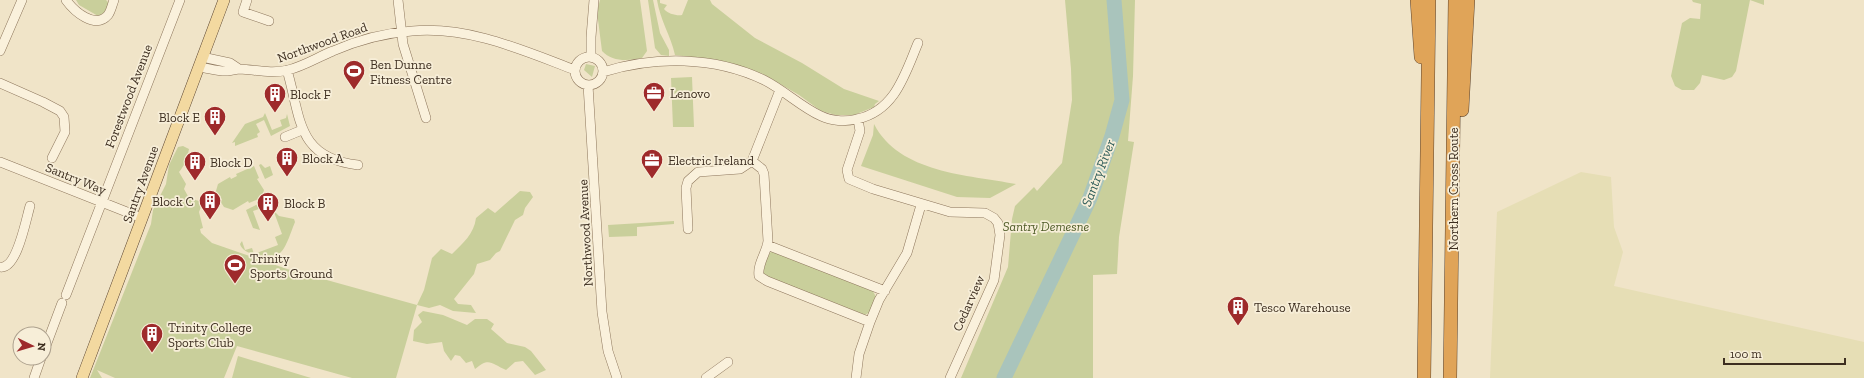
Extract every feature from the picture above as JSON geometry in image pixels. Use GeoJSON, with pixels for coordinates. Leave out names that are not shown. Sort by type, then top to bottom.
{"type":"FeatureCollection","features":[{"type":"Feature","properties":{"kind":"highway"},"geometry":{"type":"LineString","coordinates":[[1417,0],[1427,157]]}},
{"type":"Feature","properties":{"kind":"highway","name":"Northern Cross Route"},"geometry":{"type":"LineString","coordinates":[[1424,378],[1429,0]]}},
{"type":"Feature","properties":{"kind":"highway","name":"Northern Cross Route"},"geometry":{"type":"LineString","coordinates":[[1450,378],[1455,0]]}},
{"type":"Feature","properties":{"kind":"highway"},"geometry":{"type":"LineString","coordinates":[[1452,259],[1468,0]]}},
{"type":"Feature","properties":{"kind":"main road","name":"Santry Avenue"},"geometry":{"type":"LineString","coordinates":[[82,378],[224,0]]}},
{"type":"Feature","properties":{"kind":"street"},"geometry":{"type":"LineString","coordinates":[[0,51],[22,0]]}},
{"type":"Feature","properties":{"kind":"street"},"geometry":{"type":"LineString","coordinates":[[66,0],[70,6],[84,17],[94,21],[105,18],[109,13],[114,0]]}},
{"type":"Feature","properties":{"kind":"street","name":"Forestwood Avenue"},"geometry":{"type":"LineString","coordinates":[[52,330],[180,0]]}},
{"type":"Feature","properties":{"kind":"street"},"geometry":{"type":"LineString","coordinates":[[247,0],[243,12],[269,21]]}},
{"type":"Feature","properties":{"kind":"street"},"geometry":{"type":"LineString","coordinates":[[398,0],[403,44],[426,118]]}},
{"type":"Feature","properties":{"kind":"street"},"geometry":{"type":"LineString","coordinates":[[591,57],[594,0]]}},
{"type":"Feature","properties":{"kind":"street","name":"Northwood Road"},"geometry":{"type":"LineString","coordinates":[[200,62],[230,63],[239,69],[265,73],[287,70],[350,44],[382,35],[428,30],[476,36],[506,44],[575,70]]}},
{"type":"Feature","properties":{"kind":"street"},"geometry":{"type":"LineString","coordinates":[[603,72],[653,62],[697,62],[729,68],[763,80],[826,118],[840,120],[858,119],[874,113],[893,98],[918,43]]}},
{"type":"Feature","properties":{"kind":"street"},"geometry":{"type":"LineString","coordinates":[[591,57],[600,62],[603,72],[597,83],[588,85],[578,80],[575,70],[580,60],[591,57]]}},
{"type":"Feature","properties":{"kind":"street"},"geometry":{"type":"LineString","coordinates":[[287,70],[302,130],[310,142],[326,155],[338,161],[358,164]]}},
{"type":"Feature","properties":{"kind":"street"},"geometry":{"type":"LineString","coordinates":[[0,84],[43,102],[60,112],[64,117],[65,132],[52,158]]}},
{"type":"Feature","properties":{"kind":"street","name":"Northwood Avenue"},"geometry":{"type":"LineString","coordinates":[[588,85],[602,312],[608,351],[617,378]]}},
{"type":"Feature","properties":{"kind":"street"},"geometry":{"type":"LineString","coordinates":[[688,229],[686,188],[690,178],[694,174],[702,171],[740,169],[752,161],[780,90]]}},
{"type":"Feature","properties":{"kind":"street","name":"Cedarview"},"geometry":{"type":"LineString","coordinates":[[858,119],[860,131],[847,170],[849,179],[873,189],[921,205],[950,212],[985,213],[996,220],[1000,228],[994,280],[950,378]]}},
{"type":"Feature","properties":{"kind":"street"},"geometry":{"type":"LineString","coordinates":[[285,137],[302,130]]}},
{"type":"Feature","properties":{"kind":"street"},"geometry":{"type":"LineString","coordinates":[[752,161],[762,169],[764,174],[768,245],[759,268],[761,278],[870,322]]}},
{"type":"Feature","properties":{"kind":"street","name":"Santry Way"},"geometry":{"type":"LineString","coordinates":[[0,162],[142,218]]}},
{"type":"Feature","properties":{"kind":"street"},"geometry":{"type":"LineString","coordinates":[[856,378],[860,349],[870,322],[884,291],[898,272],[907,253],[921,205]]}},
{"type":"Feature","properties":{"kind":"street"},"geometry":{"type":"LineString","coordinates":[[0,267],[4,268],[9,265],[15,257],[30,206]]}},
{"type":"Feature","properties":{"kind":"street"},"geometry":{"type":"LineString","coordinates":[[768,245],[884,291]]}},
{"type":"Feature","properties":{"kind":"street"},"geometry":{"type":"LineString","coordinates":[[706,378],[728,362]]}},
{"type":"Feature","properties":{"kind":"street"},"geometry":{"type":"LineString","coordinates":[[34,378],[38,366]]}},
{"type":"Feature","properties":{"kind":"shaded area"},"geometry":{"type":"Polygon","coordinates":[[[1581,172],[1611,177],[1614,227],[1623,252],[1614,286],[1864,342],[1864,378],[1490,378],[1497,212],[1581,172]]]}},
{"type":"Feature","properties":{"kind":"green space"},"geometry":{"type":"Polygon","coordinates":[[[76,0],[106,0],[109,3],[104,13],[98,16],[79,5],[76,0]]]}},
{"type":"Feature","properties":{"kind":"green space"},"geometry":{"type":"Polygon","coordinates":[[[600,0],[640,0],[647,51],[642,58],[620,60],[606,55],[602,51],[597,12],[600,0]]]}},
{"type":"Feature","properties":{"kind":"green space"},"geometry":{"type":"Polygon","coordinates":[[[648,0],[653,0],[660,33],[669,50],[669,56],[661,55],[655,48],[648,0]]]}},
{"type":"Feature","properties":{"kind":"green space"},"geometry":{"type":"Polygon","coordinates":[[[657,0],[660,0],[660,3],[667,5],[664,9],[668,12],[682,15],[688,0],[710,0],[712,4],[755,38],[802,63],[844,89],[879,101],[874,107],[854,115],[836,115],[821,111],[799,95],[763,74],[716,60],[675,55],[658,7],[657,0]]]}},
{"type":"Feature","properties":{"kind":"green space","name":"Santry Demesne"},"geometry":{"type":"Polygon","coordinates":[[[1065,0],[1135,0],[1133,76],[1128,141],[1134,142],[1119,237],[1117,274],[1093,275],[1093,378],[961,378],[1008,267],[1012,219],[1015,206],[1034,187],[1037,191],[1062,163],[1072,100],[1065,0]]]}},
{"type":"Feature","properties":{"kind":"green space"},"geometry":{"type":"Polygon","coordinates":[[[1692,0],[1750,0],[1736,71],[1732,77],[1724,80],[1702,75],[1700,83],[1694,90],[1682,90],[1675,86],[1671,76],[1682,23],[1690,18],[1700,19],[1701,4],[1693,2],[1692,0]]]}},
{"type":"Feature","properties":{"kind":"green space"},"geometry":{"type":"Polygon","coordinates":[[[1750,0],[1764,0],[1764,5],[1750,0]]]}},
{"type":"Feature","properties":{"kind":"green space"},"geometry":{"type":"Polygon","coordinates":[[[586,64],[595,66],[592,77],[584,70],[586,64]]]}},
{"type":"Feature","properties":{"kind":"green space"},"geometry":{"type":"Polygon","coordinates":[[[692,77],[694,127],[673,127],[671,78],[692,77]]]}},
{"type":"Feature","properties":{"kind":"green space"},"geometry":{"type":"Polygon","coordinates":[[[265,113],[272,130],[282,126],[280,120],[286,118],[287,114],[290,126],[271,136],[264,120],[256,124],[260,132],[257,134],[258,137],[235,146],[235,142],[232,143],[245,124],[263,117],[265,113]]]}},
{"type":"Feature","properties":{"kind":"green space"},"geometry":{"type":"Polygon","coordinates":[[[874,124],[885,140],[900,153],[917,162],[936,169],[957,174],[1016,184],[990,198],[957,197],[861,166],[873,135],[874,124]]]}},
{"type":"Feature","properties":{"kind":"green space","name":"Trinity Sports Ground"},"geometry":{"type":"Polygon","coordinates":[[[183,146],[189,149],[186,162],[179,172],[186,184],[184,189],[189,198],[199,201],[205,208],[201,207],[199,212],[203,228],[200,229],[201,233],[212,243],[287,269],[417,305],[396,378],[352,378],[237,346],[224,378],[115,378],[97,370],[102,378],[90,378],[151,224],[153,210],[166,184],[169,165],[178,147],[183,146]]]}},
{"type":"Feature","properties":{"kind":"green space"},"geometry":{"type":"Polygon","coordinates":[[[261,164],[265,168],[270,166],[273,175],[265,179],[259,165],[261,164]]]}},
{"type":"Feature","properties":{"kind":"green space"},"geometry":{"type":"Polygon","coordinates":[[[254,166],[259,178],[257,179],[264,190],[262,195],[256,200],[249,203],[248,201],[233,210],[224,207],[220,201],[222,200],[220,195],[218,196],[216,191],[218,184],[230,177],[231,179],[237,176],[236,174],[254,166]]]}},
{"type":"Feature","properties":{"kind":"green space"},"geometry":{"type":"Polygon","coordinates":[[[520,191],[530,192],[533,197],[525,208],[523,215],[515,220],[500,251],[490,260],[477,264],[474,274],[454,299],[458,304],[471,305],[476,313],[453,311],[440,305],[429,308],[417,305],[424,290],[432,258],[441,249],[452,254],[470,234],[476,218],[488,208],[495,213],[520,191]]]}},
{"type":"Feature","properties":{"kind":"green space"},"geometry":{"type":"Polygon","coordinates":[[[264,201],[279,216],[294,219],[295,222],[287,243],[282,251],[276,255],[270,256],[252,254],[246,251],[242,248],[240,244],[242,241],[245,250],[252,248],[254,254],[278,245],[275,237],[282,234],[274,212],[272,211],[267,213],[264,207],[253,211],[260,230],[253,228],[246,210],[264,201]]]}},
{"type":"Feature","properties":{"kind":"green space"},"geometry":{"type":"Polygon","coordinates":[[[674,221],[674,224],[637,227],[637,236],[609,237],[608,225],[674,221]]]}},
{"type":"Feature","properties":{"kind":"green space"},"geometry":{"type":"Polygon","coordinates":[[[772,251],[873,291],[876,297],[870,312],[865,315],[766,276],[763,273],[765,264],[768,255],[772,251]]]}},
{"type":"Feature","properties":{"kind":"green space"},"geometry":{"type":"Polygon","coordinates":[[[423,311],[443,315],[467,325],[475,319],[487,319],[494,324],[491,329],[507,343],[525,347],[531,351],[546,370],[535,375],[523,361],[515,362],[506,370],[490,362],[484,363],[475,369],[472,361],[466,363],[460,356],[455,355],[451,361],[444,351],[442,342],[427,344],[413,341],[414,330],[422,322],[418,315],[423,311]]]}},
{"type":"Feature","properties":{"kind":"green space"},"geometry":{"type":"Polygon","coordinates":[[[238,356],[311,378],[232,378],[238,356]]]}},
{"type":"Feature","properties":{"kind":"waterway","name":"Santry River"},"geometry":{"type":"LineString","coordinates":[[1004,378],[1090,198],[1112,136],[1122,100],[1114,0]]}},
{"type":"Feature","properties":{"kind":"place","name":"Ben Dunne Fitness Centre"},"geometry":{"type":"Point","coordinates":[354,90]}},
{"type":"Feature","properties":{"kind":"place","name":"Lenovo"},"geometry":{"type":"Point","coordinates":[654,112]}},
{"type":"Feature","properties":{"kind":"place","name":"Block F"},"geometry":{"type":"Point","coordinates":[275,114]}},
{"type":"Feature","properties":{"kind":"place","name":"Block E"},"geometry":{"type":"Point","coordinates":[215,136]}},
{"type":"Feature","properties":{"kind":"place","name":"Block A"},"geometry":{"type":"Point","coordinates":[287,178]}},
{"type":"Feature","properties":{"kind":"place","name":"Electric Ireland"},"geometry":{"type":"Point","coordinates":[652,180]}},
{"type":"Feature","properties":{"kind":"place","name":"Block D"},"geometry":{"type":"Point","coordinates":[195,182]}},
{"type":"Feature","properties":{"kind":"place","name":"Block C"},"geometry":{"type":"Point","coordinates":[210,220]}},
{"type":"Feature","properties":{"kind":"place","name":"Block B"},"geometry":{"type":"Point","coordinates":[268,222]}},
{"type":"Feature","properties":{"kind":"place","name":"Trinity Sports Ground"},"geometry":{"type":"Point","coordinates":[235,284]}},
{"type":"Feature","properties":{"kind":"place","name":"Tesco Warehouse"},"geometry":{"type":"Point","coordinates":[1238,326]}},
{"type":"Feature","properties":{"kind":"place","name":"Trinity College Sports Club"},"geometry":{"type":"Point","coordinates":[152,354]}}]}
